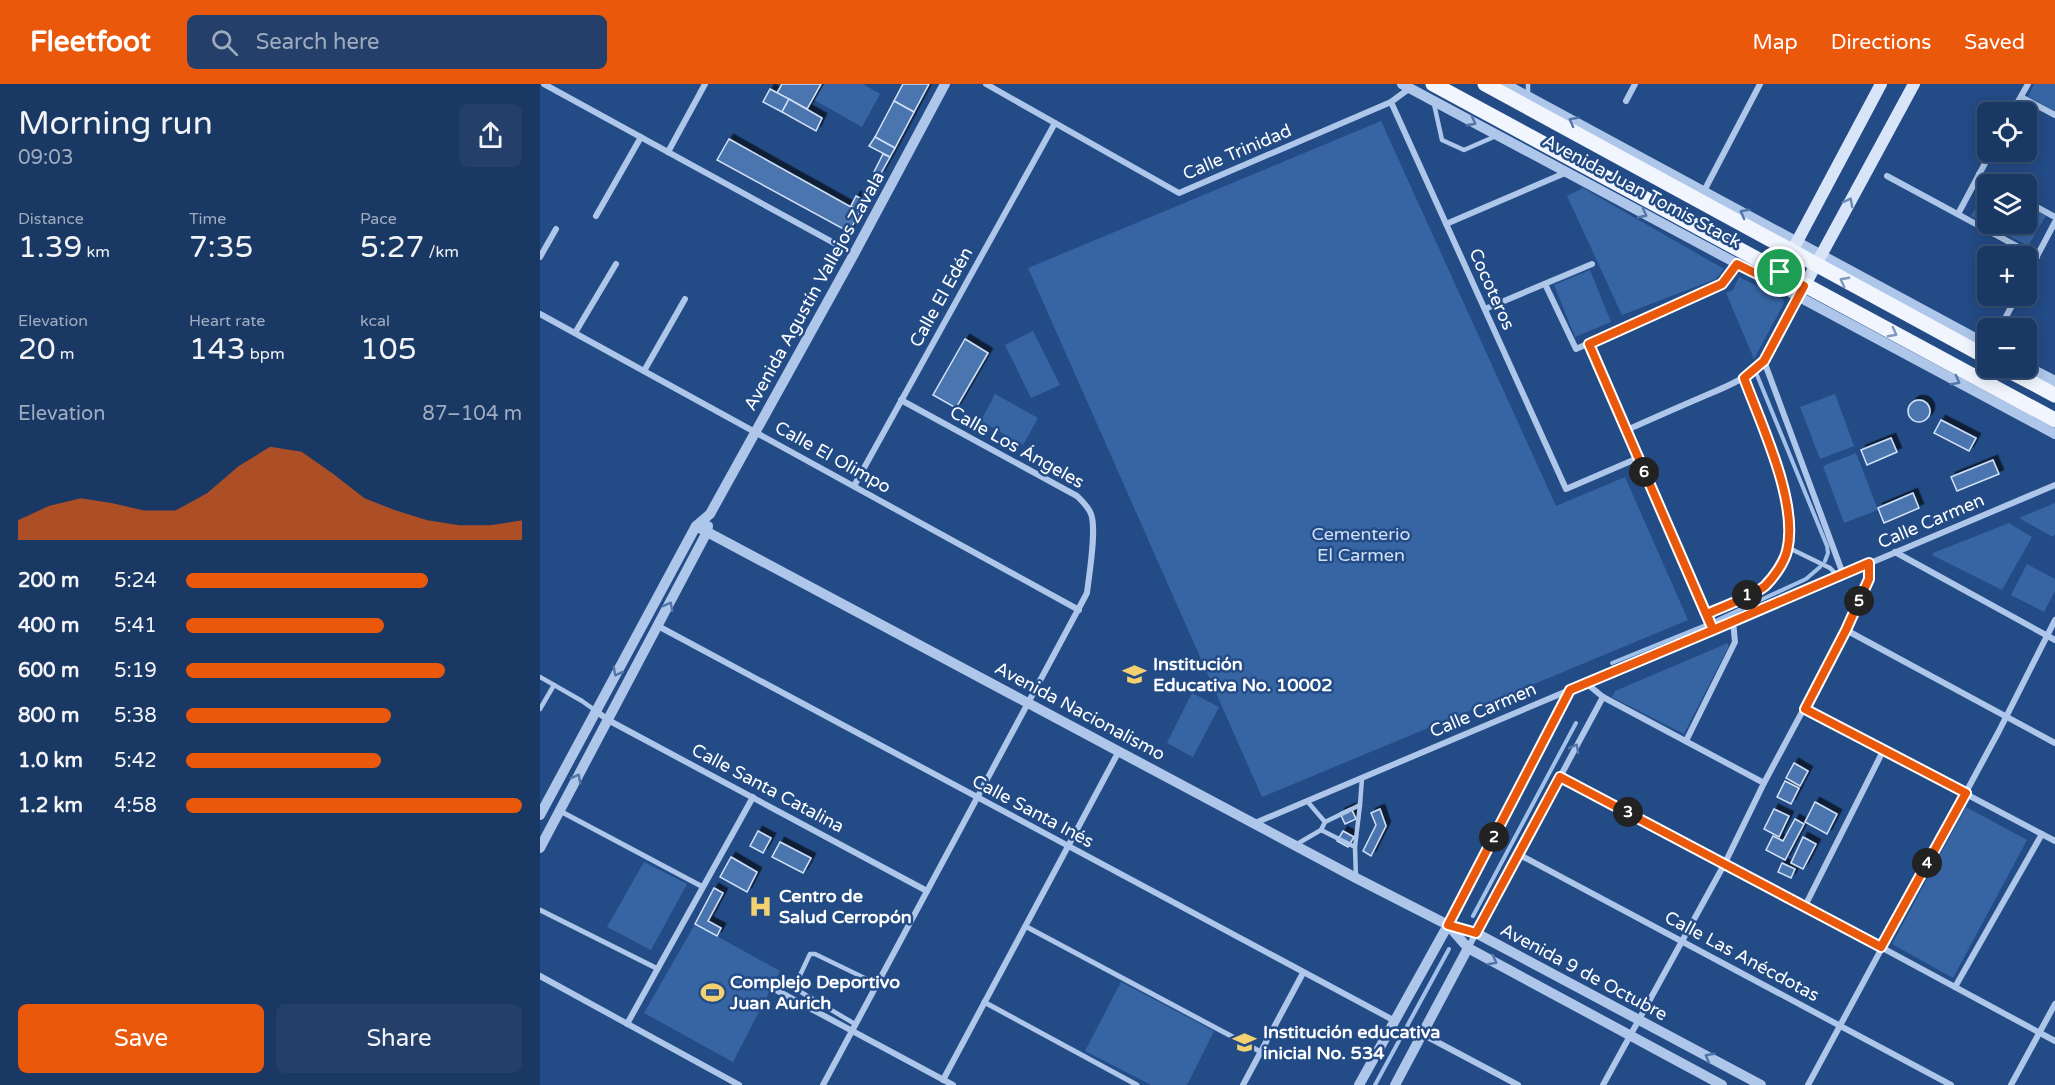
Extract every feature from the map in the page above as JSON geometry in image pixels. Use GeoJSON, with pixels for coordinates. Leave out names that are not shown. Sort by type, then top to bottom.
{"type":"FeatureCollection","features":[{"type":"Feature","properties":{"kind":"main road","name":"Avenida Juan Tomis Stack"},"geometry":{"type":"LineString","coordinates":[[1433,84],[1802,291],[2055,420]]}},
{"type":"Feature","properties":{"kind":"main road","name":"Avenida Juan Tomis Stack"},"geometry":{"type":"LineString","coordinates":[[1485,84],[1818,259],[1977,352]]}},
{"type":"Feature","properties":{"kind":"main road"},"geometry":{"type":"LineString","coordinates":[[1778,277],[1881,84]]}},
{"type":"Feature","properties":{"kind":"main road"},"geometry":{"type":"LineString","coordinates":[[1802,291],[1914,84]]}},
{"type":"Feature","properties":{"kind":"main road"},"geometry":{"type":"LineString","coordinates":[[2023,378],[2055,395]]}},
{"type":"Feature","properties":{"kind":"street"},"geometry":{"type":"LineString","coordinates":[[544,84],[854,254]]}},
{"type":"Feature","properties":{"kind":"street"},"geometry":{"type":"LineString","coordinates":[[668,152],[705,84]]}},
{"type":"Feature","properties":{"kind":"street","name":"Avenida Agustín Vallejos Zavala"},"geometry":{"type":"LineString","coordinates":[[540,815],[696,526],[710,514],[945,84]]}},
{"type":"Feature","properties":{"kind":"street","name":"Calle Trinidad"},"geometry":{"type":"LineString","coordinates":[[986,84],[1179,193],[1391,102],[1406,86]]}},
{"type":"Feature","properties":{"kind":"street","name":"Avenida Juan Tomis Stack"},"geometry":{"type":"LineString","coordinates":[[1505,84],[1704,192],[1793,246]]}},
{"type":"Feature","properties":{"kind":"street"},"geometry":{"type":"LineString","coordinates":[[1626,102],[1635,84]]}},
{"type":"Feature","properties":{"kind":"street"},"geometry":{"type":"LineString","coordinates":[[1704,192],[1760,84]]}},
{"type":"Feature","properties":{"kind":"street"},"geometry":{"type":"LineString","coordinates":[[2018,102],[2028,84]]}},
{"type":"Feature","properties":{"kind":"street","name":"Avenida Juan Tomis Stack"},"geometry":{"type":"LineString","coordinates":[[1406,86],[1737,264],[1778,277]]}},
{"type":"Feature","properties":{"kind":"street"},"geometry":{"type":"LineString","coordinates":[[2021,97],[2055,115]]}},
{"type":"Feature","properties":{"kind":"street","name":"Cocoteros"},"geometry":{"type":"LineString","coordinates":[[1391,102],[1566,489],[1638,458]]}},
{"type":"Feature","properties":{"kind":"street","name":"Calle El Edén"},"geometry":{"type":"LineString","coordinates":[[854,486],[1055,123]]}},
{"type":"Feature","properties":{"kind":"street"},"geometry":{"type":"LineString","coordinates":[[596,216],[641,137]]}},
{"type":"Feature","properties":{"kind":"street"},"geometry":{"type":"LineString","coordinates":[[1979,174],[1986,162]]}},
{"type":"Feature","properties":{"kind":"street"},"geometry":{"type":"LineString","coordinates":[[1446,224],[1565,172]]}},
{"type":"Feature","properties":{"kind":"street"},"geometry":{"type":"LineString","coordinates":[[1887,176],[2017,246]]}},
{"type":"Feature","properties":{"kind":"street"},"geometry":{"type":"LineString","coordinates":[[1958,214],[1977,178]]}},
{"type":"Feature","properties":{"kind":"street"},"geometry":{"type":"LineString","coordinates":[[2037,207],[2055,217]]}},
{"type":"Feature","properties":{"kind":"street"},"geometry":{"type":"LineString","coordinates":[[2037,257],[2055,222]]}},
{"type":"Feature","properties":{"kind":"street"},"geometry":{"type":"LineString","coordinates":[[540,256],[556,230]]}},
{"type":"Feature","properties":{"kind":"street","name":"Avenida Juan Tomis Stack"},"geometry":{"type":"LineString","coordinates":[[1818,259],[1977,339]]}},
{"type":"Feature","properties":{"kind":"street"},"geometry":{"type":"LineString","coordinates":[[575,333],[616,264]]}},
{"type":"Feature","properties":{"kind":"street"},"geometry":{"type":"LineString","coordinates":[[1485,309],[1592,264]]}},
{"type":"Feature","properties":{"kind":"street"},"geometry":{"type":"LineString","coordinates":[[1545,284],[1576,349],[1722,284],[1737,264]]}},
{"type":"Feature","properties":{"kind":"street"},"geometry":{"type":"LineString","coordinates":[[1626,430],[1744,378],[1764,361],[1802,291]]}},
{"type":"Feature","properties":{"kind":"street","name":"Avenida Juan Tomis Stack"},"geometry":{"type":"LineString","coordinates":[[1802,291],[2055,434]]}},
{"type":"Feature","properties":{"kind":"street"},"geometry":{"type":"LineString","coordinates":[[644,371],[685,300]]}},
{"type":"Feature","properties":{"kind":"street","name":"Calle El Olimpo"},"geometry":{"type":"LineString","coordinates":[[540,314],[1079,610]]}},
{"type":"Feature","properties":{"kind":"street"},"geometry":{"type":"LineString","coordinates":[[1589,344],[1713,630]]}},
{"type":"Feature","properties":{"kind":"street"},"geometry":{"type":"LineString","coordinates":[[1764,361],[1840,575]]}},
{"type":"Feature","properties":{"kind":"street"},"geometry":{"type":"LineString","coordinates":[[2037,372],[2055,381]]}},
{"type":"Feature","properties":{"kind":"street","name":"Calle Los Ángeles"},"geometry":{"type":"LineString","coordinates":[[824,1085],[1087,593],[1093,531],[1092,516],[1085,504],[1077,496],[901,400]]}},
{"type":"Feature","properties":{"kind":"street","name":"Calle Carmen"},"geometry":{"type":"LineString","coordinates":[[1255,823],[2055,486]]}},
{"type":"Feature","properties":{"kind":"street","name":"Avenida Agustín Vallejos Zavala"},"geometry":{"type":"LineString","coordinates":[[540,848],[708,532],[710,514]]}},
{"type":"Feature","properties":{"kind":"street","name":"Avenida Nacionalismo"},"geometry":{"type":"LineString","coordinates":[[696,526],[1448,925]]}},
{"type":"Feature","properties":{"kind":"street"},"geometry":{"type":"LineString","coordinates":[[1895,552],[2055,640]]}},
{"type":"Feature","properties":{"kind":"street"},"geometry":{"type":"LineString","coordinates":[[1603,1085],[1725,863],[1764,783],[1846,630],[1869,579],[1869,563]]}},
{"type":"Feature","properties":{"kind":"street"},"geometry":{"type":"LineString","coordinates":[[1808,1085],[2007,717],[2055,620]]}},
{"type":"Feature","properties":{"kind":"street"},"geometry":{"type":"LineString","coordinates":[[1686,741],[1735,642],[1733,621]]}},
{"type":"Feature","properties":{"kind":"street","name":"Calle Santa Inés"},"geometry":{"type":"LineString","coordinates":[[658,626],[1395,1021]]}},
{"type":"Feature","properties":{"kind":"street"},"geometry":{"type":"LineString","coordinates":[[1846,630],[2055,743]]}},
{"type":"Feature","properties":{"kind":"street"},"geometry":{"type":"LineString","coordinates":[[1586,683],[1603,697],[1764,783]]}},
{"type":"Feature","properties":{"kind":"street"},"geometry":{"type":"LineString","coordinates":[[1359,1085],[1448,925],[1570,690]]}},
{"type":"Feature","properties":{"kind":"street"},"geometry":{"type":"LineString","coordinates":[[1395,1085],[1603,697]]}},
{"type":"Feature","properties":{"kind":"street"},"geometry":{"type":"LineString","coordinates":[[1805,709],[2055,841]]}},
{"type":"Feature","properties":{"kind":"street","name":"Calle Santa Catalina"},"geometry":{"type":"LineString","coordinates":[[596,711],[608,720],[927,891]]}},
{"type":"Feature","properties":{"kind":"street"},"geometry":{"type":"LineString","coordinates":[[943,1080],[1119,751]]}},
{"type":"Feature","properties":{"kind":"street"},"geometry":{"type":"LineString","coordinates":[[1805,906],[1883,751]]}},
{"type":"Feature","properties":{"kind":"street"},"geometry":{"type":"LineString","coordinates":[[1560,777],[2055,1041]]}},
{"type":"Feature","properties":{"kind":"street"},"geometry":{"type":"LineString","coordinates":[[627,1024],[753,797]]}},
{"type":"Feature","properties":{"kind":"street"},"geometry":{"type":"LineString","coordinates":[[560,811],[703,887]]}},
{"type":"Feature","properties":{"kind":"street"},"geometry":{"type":"LineString","coordinates":[[1955,987],[2042,834]]}},
{"type":"Feature","properties":{"kind":"street","name":"Calle Las Anécdotas"},"geometry":{"type":"LineString","coordinates":[[1518,854],[1951,1085]]}},
{"type":"Feature","properties":{"kind":"street"},"geometry":{"type":"LineString","coordinates":[[540,910],[658,969]]}},
{"type":"Feature","properties":{"kind":"street","name":"Avenida 9 de Octubre"},"geometry":{"type":"LineString","coordinates":[[1448,925],[1476,933],[1761,1085]]}},
{"type":"Feature","properties":{"kind":"street","name":"Avenida 9 de Octubre"},"geometry":{"type":"LineString","coordinates":[[1448,925],[1468,948],[1722,1085]]}},
{"type":"Feature","properties":{"kind":"street"},"geometry":{"type":"LineString","coordinates":[[1025,926],[1261,1052]]}},
{"type":"Feature","properties":{"kind":"street"},"geometry":{"type":"LineString","coordinates":[[1243,1085],[1303,973]]}},
{"type":"Feature","properties":{"kind":"street"},"geometry":{"type":"LineString","coordinates":[[540,976],[739,1085]]}},
{"type":"Feature","properties":{"kind":"street"},"geometry":{"type":"LineString","coordinates":[[776,990],[952,1085]]}},
{"type":"Feature","properties":{"kind":"street"},"geometry":{"type":"LineString","coordinates":[[984,1002],[1137,1085]]}},
{"type":"Feature","properties":{"kind":"street"},"geometry":{"type":"LineString","coordinates":[[2011,1085],[2055,1004]]}},
{"type":"Feature","properties":{"kind":"street"},"geometry":{"type":"LineString","coordinates":[[1422,1034],[1518,1085]]}},
{"type":"Feature","properties":{"kind":"lane"},"geometry":{"type":"LineString","coordinates":[[1528,84],[1528,96]]}},
{"type":"Feature","properties":{"kind":"lane"},"geometry":{"type":"LineString","coordinates":[[1434,101],[1442,140],[1464,150],[1497,136]]}},
{"type":"Feature","properties":{"kind":"lane"},"geometry":{"type":"LineString","coordinates":[[1707,614],[1763,587],[1776,574],[1787,547],[1789,527],[1781,479],[1744,378]]}},
{"type":"Feature","properties":{"kind":"lane"},"geometry":{"type":"LineString","coordinates":[[1787,547],[1840,575]]}},
{"type":"Feature","properties":{"kind":"lane"},"geometry":{"type":"LineString","coordinates":[[540,677],[596,711]]}},
{"type":"Feature","properties":{"kind":"lane"},"geometry":{"type":"LineString","coordinates":[[540,709],[554,685]]}},
{"type":"Feature","properties":{"kind":"lane"},"geometry":{"type":"LineString","coordinates":[[1356,878],[1355,847],[1362,778]]}},
{"type":"Feature","properties":{"kind":"lane"},"geometry":{"type":"LineString","coordinates":[[1307,801],[1324,822]]}},
{"type":"Feature","properties":{"kind":"lane"},"geometry":{"type":"LineString","coordinates":[[1296,845],[1321,830],[1324,822],[1360,805]]}},
{"type":"Feature","properties":{"kind":"lane"},"geometry":{"type":"LineString","coordinates":[[1321,830],[1355,847]]}},
{"type":"Feature","properties":{"kind":"lane"},"geometry":{"type":"LineString","coordinates":[[855,1024],[794,988],[810,954],[815,954],[876,984]]}},
{"type":"Feature","properties":{"kind":"green space"},"geometry":{"type":"Polygon","coordinates":[[[823,84],[863,84],[880,94],[862,127],[814,100],[823,84]]]}},
{"type":"Feature","properties":{"kind":"green space"},"geometry":{"type":"Polygon","coordinates":[[[2034,84],[2055,84],[2055,111],[2028,97],[2034,84]]]}},
{"type":"Feature","properties":{"kind":"green space","name":"Cementerio El Carmen"},"geometry":{"type":"Polygon","coordinates":[[[1381,121],[1556,506],[1625,477],[1688,620],[1262,797],[1028,268],[1381,121]]]}},
{"type":"Feature","properties":{"kind":"green space"},"geometry":{"type":"Polygon","coordinates":[[[1583,188],[1724,269],[1716,279],[1622,315],[1567,196],[1583,188]]]}},
{"type":"Feature","properties":{"kind":"green space"},"geometry":{"type":"Polygon","coordinates":[[[1977,205],[1977,219],[1971,216],[1977,205]]]}},
{"type":"Feature","properties":{"kind":"green space"},"geometry":{"type":"Polygon","coordinates":[[[2037,211],[2046,216],[2037,231],[2037,211]]]}},
{"type":"Feature","properties":{"kind":"green space"},"geometry":{"type":"Polygon","coordinates":[[[2005,234],[2035,234],[2028,246],[2005,234]]]}},
{"type":"Feature","properties":{"kind":"green space"},"geometry":{"type":"Polygon","coordinates":[[[1590,270],[1611,322],[1575,337],[1554,285],[1590,270]]]}},
{"type":"Feature","properties":{"kind":"green space"},"geometry":{"type":"Polygon","coordinates":[[[1739,277],[1783,299],[1784,303],[1754,359],[1726,293],[1733,290],[1739,277]]]}},
{"type":"Feature","properties":{"kind":"green space"},"geometry":{"type":"Polygon","coordinates":[[[1033,331],[1060,385],[1031,398],[1005,345],[1033,331]]]}},
{"type":"Feature","properties":{"kind":"green space"},"geometry":{"type":"Polygon","coordinates":[[[995,394],[1038,418],[1023,445],[981,421],[995,394]]]}},
{"type":"Feature","properties":{"kind":"green space"},"geometry":{"type":"Polygon","coordinates":[[[1835,394],[1854,446],[1820,459],[1800,407],[1835,394]]]}},
{"type":"Feature","properties":{"kind":"green space"},"geometry":{"type":"Polygon","coordinates":[[[1856,453],[1878,510],[1844,523],[1823,466],[1856,453]]]}},
{"type":"Feature","properties":{"kind":"green space"},"geometry":{"type":"Polygon","coordinates":[[[2055,503],[2055,534],[2053,537],[2019,518],[2055,503]]]}},
{"type":"Feature","properties":{"kind":"green space"},"geometry":{"type":"Polygon","coordinates":[[[2009,523],[2032,537],[2002,590],[1932,555],[1933,553],[2009,523]]]}},
{"type":"Feature","properties":{"kind":"green space"},"geometry":{"type":"Polygon","coordinates":[[[2027,564],[2055,579],[2055,591],[2044,612],[2011,595],[2027,564]]]}},
{"type":"Feature","properties":{"kind":"green space"},"geometry":{"type":"Polygon","coordinates":[[[1728,643],[1728,648],[1684,734],[1612,697],[1615,691],[1728,643]]]}},
{"type":"Feature","properties":{"kind":"green space"},"geometry":{"type":"Polygon","coordinates":[[[1192,693],[1219,707],[1193,757],[1167,743],[1192,693]]]}},
{"type":"Feature","properties":{"kind":"green space"},"geometry":{"type":"Polygon","coordinates":[[[1966,807],[2027,840],[1953,978],[1892,944],[1966,807]]]}},
{"type":"Feature","properties":{"kind":"green space"},"geometry":{"type":"Polygon","coordinates":[[[644,862],[687,884],[651,950],[607,927],[644,862]]]}},
{"type":"Feature","properties":{"kind":"green space","name":"Complejo Deportivo Juan Aurich"},"geometry":{"type":"Polygon","coordinates":[[[695,924],[780,971],[733,1062],[644,1013],[695,924]]]}},
{"type":"Feature","properties":{"kind":"green space"},"geometry":{"type":"Polygon","coordinates":[[[1121,982],[1214,1031],[1187,1085],[1151,1085],[1085,1051],[1121,982]]]}},
{"type":"Feature","properties":{"kind":"building"},"geometry":{"type":"Polygon","coordinates":[[[782,84],[821,84],[807,109],[777,93],[782,84]]]}},
{"type":"Feature","properties":{"kind":"building"},"geometry":{"type":"Polygon","coordinates":[[[903,84],[929,84],[914,112],[894,101],[903,84]]]}},
{"type":"Feature","properties":{"kind":"building"},"geometry":{"type":"Polygon","coordinates":[[[770,89],[789,99],[782,112],[763,102],[770,89]]]}},
{"type":"Feature","properties":{"kind":"building"},"geometry":{"type":"Polygon","coordinates":[[[789,99],[822,118],[816,131],[782,112],[789,99]]]}},
{"type":"Feature","properties":{"kind":"building"},"geometry":{"type":"Polygon","coordinates":[[[894,101],[914,112],[895,148],[875,137],[894,101]]]}},
{"type":"Feature","properties":{"kind":"building"},"geometry":{"type":"Polygon","coordinates":[[[875,137],[895,148],[890,157],[869,146],[875,137]]]}},
{"type":"Feature","properties":{"kind":"building"},"geometry":{"type":"Polygon","coordinates":[[[729,139],[860,212],[849,232],[717,160],[729,139]]]}},
{"type":"Feature","properties":{"kind":"building"},"geometry":{"type":"Polygon","coordinates":[[[883,154],[890,157],[880,175],[874,172],[883,154]]]}},
{"type":"Feature","properties":{"kind":"building"},"geometry":{"type":"Polygon","coordinates":[[[856,196],[866,201],[860,212],[851,206],[856,196]]]}},
{"type":"Feature","properties":{"kind":"building"},"geometry":{"type":"Polygon","coordinates":[[[965,339],[988,353],[956,408],[933,395],[965,339]]]}},
{"type":"Feature","properties":{"kind":"building"},"geometry":{"type":"Polygon","coordinates":[[[1919,400],[1927,403],[1930,411],[1927,419],[1919,422],[1911,419],[1908,411],[1911,403],[1919,400]]]}},
{"type":"Feature","properties":{"kind":"building"},"geometry":{"type":"Polygon","coordinates":[[[1941,420],[1976,438],[1969,451],[1934,433],[1941,420]]]}},
{"type":"Feature","properties":{"kind":"building"},"geometry":{"type":"Polygon","coordinates":[[[1891,438],[1897,452],[1867,465],[1861,450],[1891,438]]]}},
{"type":"Feature","properties":{"kind":"building"},"geometry":{"type":"Polygon","coordinates":[[[1993,460],[1999,474],[1957,491],[1951,477],[1993,460]]]}},
{"type":"Feature","properties":{"kind":"building"},"geometry":{"type":"Polygon","coordinates":[[[1913,493],[1919,508],[1884,523],[1878,508],[1913,493]]]}},
{"type":"Feature","properties":{"kind":"building"},"geometry":{"type":"Polygon","coordinates":[[[1794,763],[1808,771],[1800,786],[1786,778],[1794,763]]]}},
{"type":"Feature","properties":{"kind":"building"},"geometry":{"type":"Polygon","coordinates":[[[1785,781],[1799,788],[1791,804],[1777,797],[1785,781]]]}},
{"type":"Feature","properties":{"kind":"building"},"geometry":{"type":"Polygon","coordinates":[[[1815,802],[1837,814],[1827,834],[1805,822],[1815,802]]]}},
{"type":"Feature","properties":{"kind":"building"},"geometry":{"type":"Polygon","coordinates":[[[1351,808],[1356,819],[1345,824],[1340,813],[1351,808]]]}},
{"type":"Feature","properties":{"kind":"building"},"geometry":{"type":"Polygon","coordinates":[[[1380,809],[1386,826],[1371,856],[1363,851],[1376,825],[1371,813],[1380,809]]]}},
{"type":"Feature","properties":{"kind":"building"},"geometry":{"type":"Polygon","coordinates":[[[1774,809],[1789,816],[1779,837],[1764,829],[1774,809]]]}},
{"type":"Feature","properties":{"kind":"building"},"geometry":{"type":"Polygon","coordinates":[[[1795,819],[1804,824],[1785,860],[1766,850],[1773,836],[1783,841],[1795,819]]]}},
{"type":"Feature","properties":{"kind":"building"},"geometry":{"type":"Polygon","coordinates":[[[758,831],[771,838],[763,853],[750,846],[758,831]]]}},
{"type":"Feature","properties":{"kind":"building"},"geometry":{"type":"Polygon","coordinates":[[[1343,831],[1354,837],[1348,847],[1337,841],[1343,831]]]}},
{"type":"Feature","properties":{"kind":"building"},"geometry":{"type":"Polygon","coordinates":[[[1803,837],[1816,844],[1803,869],[1791,863],[1803,837]]]}},
{"type":"Feature","properties":{"kind":"building"},"geometry":{"type":"Polygon","coordinates":[[[780,842],[811,858],[803,873],[772,857],[780,842]]]}},
{"type":"Feature","properties":{"kind":"building"},"geometry":{"type":"Polygon","coordinates":[[[731,857],[757,872],[747,892],[720,877],[731,857]]]}},
{"type":"Feature","properties":{"kind":"building"},"geometry":{"type":"Polygon","coordinates":[[[1782,863],[1795,869],[1791,878],[1778,872],[1782,863]]]}},
{"type":"Feature","properties":{"kind":"building"},"geometry":{"type":"Polygon","coordinates":[[[714,888],[723,893],[708,921],[721,928],[717,936],[695,924],[714,888]]]}},
{"type":"Feature","properties":{"kind":"waterway"},"geometry":{"type":"LineString","coordinates":[[1757,375],[1827,546],[1828,553],[1825,561]]}},
{"type":"Feature","properties":{"kind":"waterway"},"geometry":{"type":"LineString","coordinates":[[1713,622],[1806,579],[1820,567]]}},
{"type":"Feature","properties":{"kind":"waterway"},"geometry":{"type":"LineString","coordinates":[[1612,663],[1708,624]]}},
{"type":"Feature","properties":{"kind":"waterway"},"geometry":{"type":"LineString","coordinates":[[1473,916],[1576,723]]}},
{"type":"Feature","properties":{"kind":"waterway"},"geometry":{"type":"LineString","coordinates":[[1375,1085],[1449,949]]}},
{"type":"Feature","properties":{"kind":"place","name":"Institución Educativa No. 10002"},"geometry":{"type":"Point","coordinates":[1135,674]}},
{"type":"Feature","properties":{"kind":"place","name":"Centro de Salud Cerropón"},"geometry":{"type":"Point","coordinates":[761,906]}},
{"type":"Feature","properties":{"kind":"place","name":"Complejo Deportivo Juan Aurich"},"geometry":{"type":"Point","coordinates":[712,992]}},
{"type":"Feature","properties":{"kind":"place","name":"Institución educativa inicial No. 534"},"geometry":{"type":"Point","coordinates":[1245,1042]}},
{"type":"Feature","properties":{"kind":"route"},"geometry":{"type":"LineString","coordinates":[[1780,272],[1775,283],[1737,264],[1722,284],[1589,344],[1713,630],[1869,563],[1869,579],[1846,630],[1805,709],[1966,793],[1881,947],[1560,777],[1476,933],[1448,925],[1570,690],[1713,630],[1707,614],[1763,587],[1776,574],[1787,552],[1789,527],[1786,501],[1781,479],[1744,378],[1764,361],[1804,286],[1780,272]]}}]}
